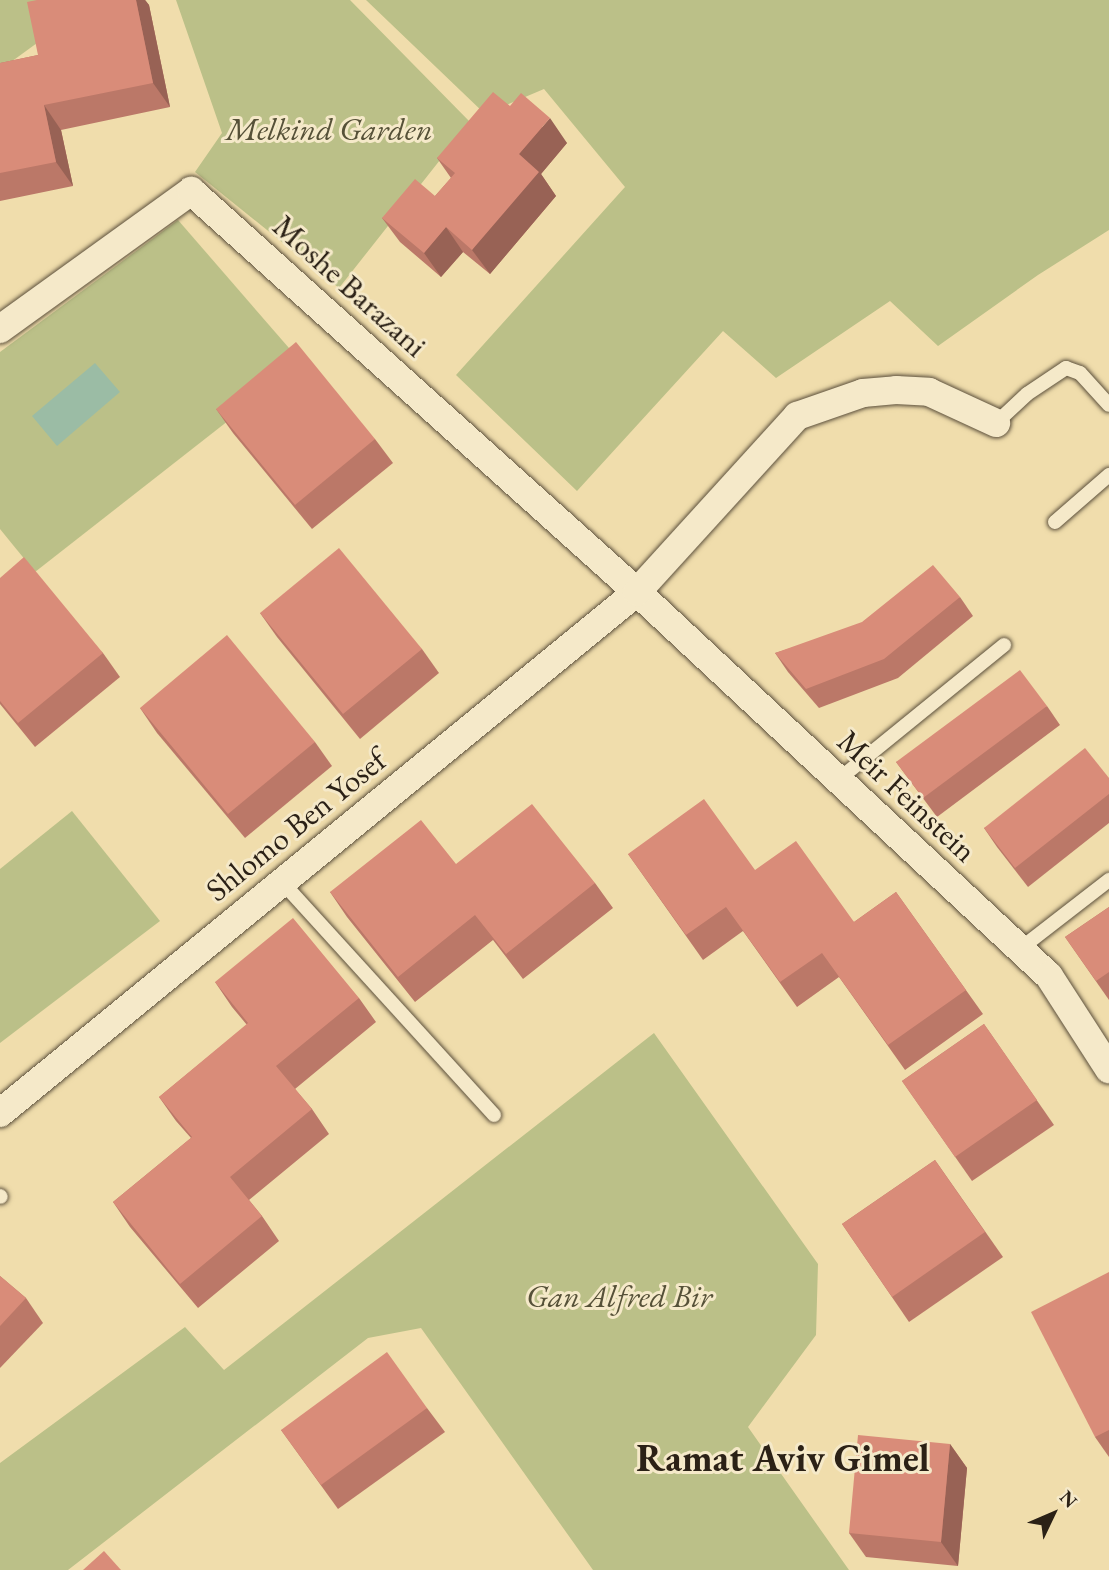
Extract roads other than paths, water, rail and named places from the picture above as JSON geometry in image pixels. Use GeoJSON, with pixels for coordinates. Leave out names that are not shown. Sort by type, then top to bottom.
{"type":"FeatureCollection","features":[{"type":"Feature","properties":{"kind":"street","name":"Moshe Barazani"},"geometry":{"type":"LineString","coordinates":[[0,329],[191,191],[636,592]]}},
{"type":"Feature","properties":{"kind":"street","name":"Shlomo Ben Yosef"},"geometry":{"type":"LineString","coordinates":[[0,1113],[636,592],[797,415],[863,393],[897,390],[929,392],[996,423]]}},
{"type":"Feature","properties":{"kind":"street","name":"Meir Feinstein"},"geometry":{"type":"LineString","coordinates":[[636,592],[1049,976],[1109,1069]]}},
{"type":"Feature","properties":{"kind":"lane"},"geometry":{"type":"LineString","coordinates":[[996,423],[1027,394],[1066,368],[1080,373],[1109,405]]}},
{"type":"Feature","properties":{"kind":"lane"},"geometry":{"type":"LineString","coordinates":[[1055,522],[1109,475]]}},
{"type":"Feature","properties":{"kind":"lane"},"geometry":{"type":"LineString","coordinates":[[838,780],[1004,645]]}},
{"type":"Feature","properties":{"kind":"lane"},"geometry":{"type":"LineString","coordinates":[[1020,949],[1109,880]]}},
{"type":"Feature","properties":{"kind":"lane"},"geometry":{"type":"LineString","coordinates":[[282,882],[494,1115]]}},
{"type":"Feature","properties":{"kind":"district","name":"Ramat Aviv Gimel"},"geometry":{"type":"Point","coordinates":[783,1458]}},
{"type":"Feature","properties":{"kind":"park label","name":"Melkind Garden"},"geometry":{"type":"Point","coordinates":[329,129]}},
{"type":"Feature","properties":{"kind":"park label","name":"Gan Alfred Bir"},"geometry":{"type":"Point","coordinates":[619,1296]}}]}
